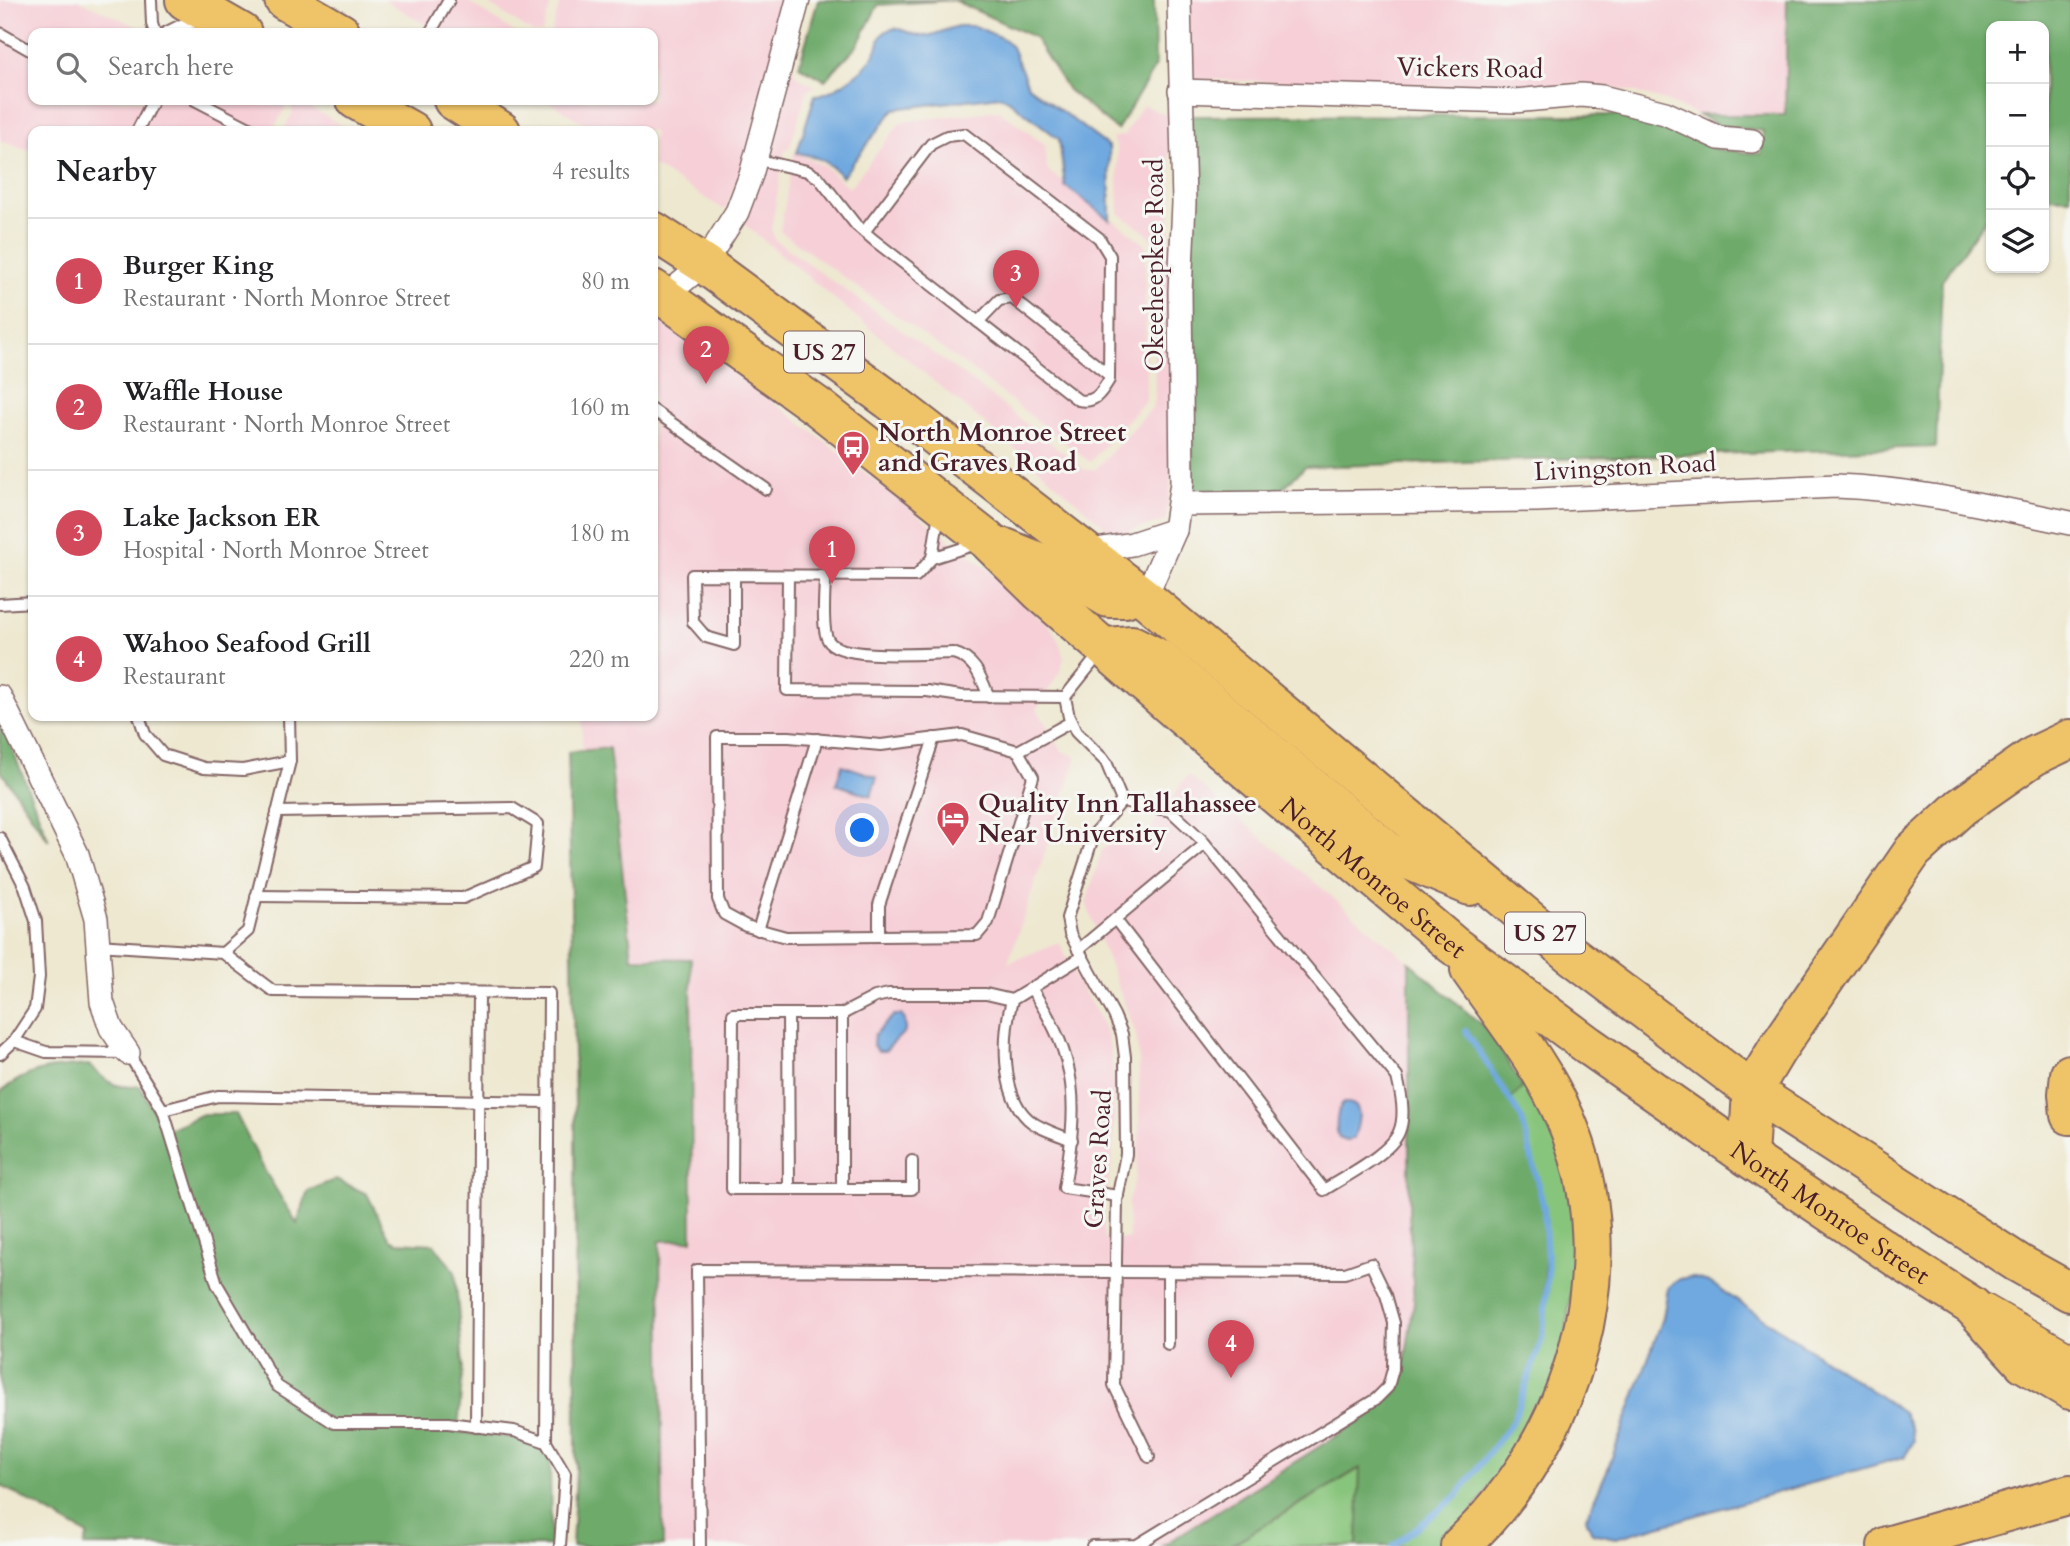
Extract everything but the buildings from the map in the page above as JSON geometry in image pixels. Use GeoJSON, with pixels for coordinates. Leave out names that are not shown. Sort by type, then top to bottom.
{"type":"FeatureCollection","features":[{"type":"Feature","properties":{"kind":"highway"},"geometry":{"type":"LineString","coordinates":[[185,0],[230,26]]}},
{"type":"Feature","properties":{"kind":"highway"},"geometry":{"type":"LineString","coordinates":[[284,0],[332,28]]}},
{"type":"Feature","properties":{"kind":"highway"},"geometry":{"type":"LineString","coordinates":[[461,105],[493,126]]}},
{"type":"Feature","properties":{"kind":"highway","name":"US 27"},"geometry":{"type":"LineString","coordinates":[[658,234],[704,264],[889,400],[1145,598],[1569,953],[1752,1091],[2018,1263],[2070,1292]]}},
{"type":"Feature","properties":{"kind":"highway","name":"North Monroe Street"},"geometry":{"type":"LineString","coordinates":[[659,297],[818,407],[987,540],[1040,592],[1181,715],[1453,945],[1588,1045],[1748,1157],[1972,1306]]}},
{"type":"Feature","properties":{"kind":"highway"},"geometry":{"type":"LineString","coordinates":[[987,540],[1068,574],[1108,598],[1145,598]]}},
{"type":"Feature","properties":{"kind":"highway"},"geometry":{"type":"LineString","coordinates":[[1105,647],[1132,645],[1158,658],[1389,852],[1504,900]]}},
{"type":"Feature","properties":{"kind":"highway"},"geometry":{"type":"LineString","coordinates":[[1748,1157],[1752,1091],[1776,1051],[1913,851],[1961,807],[2034,756],[2070,739]]}},
{"type":"Feature","properties":{"kind":"highway"},"geometry":{"type":"LineString","coordinates":[[1453,945],[1552,1090],[1566,1121],[1581,1168],[1592,1252],[1584,1329],[1556,1415],[1504,1498],[1460,1546]]}},
{"type":"Feature","properties":{"kind":"highway"},"geometry":{"type":"LineString","coordinates":[[2070,1073],[2070,1115]]}},
{"type":"Feature","properties":{"kind":"highway"},"geometry":{"type":"LineString","coordinates":[[1972,1306],[2024,1363],[2070,1390]]}},
{"type":"Feature","properties":{"kind":"highway"},"geometry":{"type":"LineString","coordinates":[[1887,1546],[2070,1494]]}},
{"type":"Feature","properties":{"kind":"main road","name":"North Monroe Street"},"geometry":{"type":"LineString","coordinates":[[1972,1306],[2070,1361]]}},
{"type":"Feature","properties":{"kind":"street"},"geometry":{"type":"LineString","coordinates":[[659,297],[704,264],[737,212],[755,159],[798,0]]}},
{"type":"Feature","properties":{"kind":"street","name":"Okeeheepkee Road"},"geometry":{"type":"LineString","coordinates":[[1145,598],[1175,530],[1180,504],[1183,430],[1180,291],[1184,204],[1179,0]]}},
{"type":"Feature","properties":{"kind":"street","name":"Vickers Road"},"geometry":{"type":"LineString","coordinates":[[1180,90],[1514,101],[1581,95],[1602,97],[1665,113],[1719,138],[1752,141]]}},
{"type":"Feature","properties":{"kind":"street","name":"Livingston Road"},"geometry":{"type":"LineString","coordinates":[[1180,504],[1537,500],[1836,486],[1871,487],[1943,497],[2070,523]]}},
{"type":"Feature","properties":{"kind":"street"},"geometry":{"type":"LineString","coordinates":[[1085,552],[1136,543],[1175,530]]}},
{"type":"Feature","properties":{"kind":"street"},"geometry":{"type":"LineString","coordinates":[[0,697],[77,854],[96,919],[102,1002],[111,1028],[128,1053]]}},
{"type":"Feature","properties":{"kind":"lane"},"geometry":{"type":"LineString","coordinates":[[151,0],[153,28]]}},
{"type":"Feature","properties":{"kind":"lane"},"geometry":{"type":"LineString","coordinates":[[433,28],[449,0]]}},
{"type":"Feature","properties":{"kind":"lane"},"geometry":{"type":"LineString","coordinates":[[175,28],[181,25],[230,26]]}},
{"type":"Feature","properties":{"kind":"lane"},"geometry":{"type":"LineString","coordinates":[[0,33],[28,49]]}},
{"type":"Feature","properties":{"kind":"lane"},"geometry":{"type":"LineString","coordinates":[[140,126],[150,105]]}},
{"type":"Feature","properties":{"kind":"lane"},"geometry":{"type":"LineString","coordinates":[[204,105],[244,126]]}},
{"type":"Feature","properties":{"kind":"lane"},"geometry":{"type":"LineString","coordinates":[[755,159],[807,171],[820,178],[864,232],[1078,400],[1087,402],[1096,398],[1109,380],[1110,256],[1100,238],[964,134],[947,136],[932,144],[864,232]]}},
{"type":"Feature","properties":{"kind":"lane"},"geometry":{"type":"LineString","coordinates":[[978,322],[999,300],[1012,298],[1109,375]]}},
{"type":"Feature","properties":{"kind":"lane"},"geometry":{"type":"LineString","coordinates":[[658,413],[766,489]]}},
{"type":"Feature","properties":{"kind":"lane"},"geometry":{"type":"LineString","coordinates":[[734,575],[734,645],[706,637],[693,622],[692,575],[734,575],[788,576],[916,576],[932,558],[938,536],[940,503]]}},
{"type":"Feature","properties":{"kind":"lane"},"geometry":{"type":"LineString","coordinates":[[932,558],[987,540]]}},
{"type":"Feature","properties":{"kind":"lane"},"geometry":{"type":"LineString","coordinates":[[788,576],[787,690],[927,691],[961,696],[1065,697]]}},
{"type":"Feature","properties":{"kind":"lane"},"geometry":{"type":"LineString","coordinates":[[825,576],[825,629],[827,639],[833,646],[849,653],[953,653],[964,656],[980,675],[989,696]]}},
{"type":"Feature","properties":{"kind":"lane"},"geometry":{"type":"LineString","coordinates":[[0,604],[28,602]]}},
{"type":"Feature","properties":{"kind":"lane"},"geometry":{"type":"LineString","coordinates":[[1065,697],[1105,647]]}},
{"type":"Feature","properties":{"kind":"lane"},"geometry":{"type":"LineString","coordinates":[[1065,697],[1076,732],[1106,762],[1122,801],[1171,811],[1205,844],[1397,1077],[1402,1118],[1399,1133],[1389,1147],[1324,1190],[1115,919]]}},
{"type":"Feature","properties":{"kind":"lane"},"geometry":{"type":"LineString","coordinates":[[141,721],[145,734],[163,755],[204,768],[243,770],[290,761]]}},
{"type":"Feature","properties":{"kind":"lane"},"geometry":{"type":"LineString","coordinates":[[223,953],[248,931],[290,761],[289,721]]}},
{"type":"Feature","properties":{"kind":"lane"},"geometry":{"type":"LineString","coordinates":[[1018,751],[1071,722]]}},
{"type":"Feature","properties":{"kind":"lane"},"geometry":{"type":"LineString","coordinates":[[962,735],[1018,751],[1033,777],[988,922],[977,935],[786,937],[746,926],[724,914],[718,899],[717,737],[881,745],[962,735]]}},
{"type":"Feature","properties":{"kind":"lane"},"geometry":{"type":"LineString","coordinates":[[879,936],[879,905],[934,738]]}},
{"type":"Feature","properties":{"kind":"lane"},"geometry":{"type":"LineString","coordinates":[[758,930],[817,740]]}},
{"type":"Feature","properties":{"kind":"lane","name":"Graves Road"},"geometry":{"type":"LineString","coordinates":[[1122,801],[1094,834],[1067,918],[1070,934],[1114,1014],[1122,1034],[1125,1057],[1126,1154],[1118,1196],[1114,1385],[1149,1457]]}},
{"type":"Feature","properties":{"kind":"lane"},"geometry":{"type":"LineString","coordinates":[[256,896],[463,898],[534,867],[538,824],[512,808],[277,813]]}},
{"type":"Feature","properties":{"kind":"lane"},"geometry":{"type":"LineString","coordinates":[[0,838],[25,887],[36,921],[39,977],[35,1009],[14,1041],[0,1054]]}},
{"type":"Feature","properties":{"kind":"lane"},"geometry":{"type":"LineString","coordinates":[[912,1161],[912,1189],[732,1189],[733,1014],[842,1014],[875,997],[889,994],[986,994],[1012,1000],[1080,953],[1115,919],[1205,844]]}},
{"type":"Feature","properties":{"kind":"lane"},"geometry":{"type":"LineString","coordinates":[[97,945],[223,953],[273,991],[549,993],[546,1442],[565,1474],[560,1546]]}},
{"type":"Feature","properties":{"kind":"lane"},"geometry":{"type":"LineString","coordinates":[[1031,988],[1050,1017],[1063,1047],[1072,1081],[1072,1140],[1063,1188],[1118,1196]]}},
{"type":"Feature","properties":{"kind":"lane"},"geometry":{"type":"LineString","coordinates":[[476,1427],[479,993]]}},
{"type":"Feature","properties":{"kind":"lane"},"geometry":{"type":"LineString","coordinates":[[1012,1000],[1007,1030],[1008,1080],[1014,1102],[1029,1120],[1072,1140]]}},
{"type":"Feature","properties":{"kind":"lane"},"geometry":{"type":"LineString","coordinates":[[788,1014],[789,1189]]}},
{"type":"Feature","properties":{"kind":"lane"},"geometry":{"type":"LineString","coordinates":[[842,1014],[842,1189]]}},
{"type":"Feature","properties":{"kind":"lane"},"geometry":{"type":"LineString","coordinates":[[14,1041],[46,1052],[128,1053],[163,1110],[217,1284],[277,1386],[334,1423],[447,1423],[514,1431],[546,1442]]}},
{"type":"Feature","properties":{"kind":"lane"},"geometry":{"type":"LineString","coordinates":[[163,1110],[218,1096],[548,1102]]}},
{"type":"Feature","properties":{"kind":"lane"},"geometry":{"type":"LineString","coordinates":[[700,1546],[697,1270],[1345,1273],[1371,1264],[1394,1323],[1392,1369],[1388,1387],[1376,1399],[1138,1545],[1093,1546]]}},
{"type":"Feature","properties":{"kind":"lane"},"geometry":{"type":"LineString","coordinates":[[1168,1272],[1168,1344]]}},
{"type":"Feature","properties":{"kind":"shaded area"},"geometry":{"type":"Polygon","coordinates":[[[0,0],[79,0],[140,28],[28,28],[28,105],[286,107],[275,126],[28,126],[28,149],[0,141],[0,0]]]}},
{"type":"Feature","properties":{"kind":"shaded area"},"geometry":{"type":"Polygon","coordinates":[[[385,0],[465,0],[508,28],[431,28],[385,0]]]}},
{"type":"Feature","properties":{"kind":"shaded area"},"geometry":{"type":"Polygon","coordinates":[[[483,0],[552,0],[544,28],[525,28],[483,0]]]}},
{"type":"Feature","properties":{"kind":"shaded area"},"geometry":{"type":"Polygon","coordinates":[[[561,0],[787,0],[741,171],[725,210],[658,169],[658,126],[589,126],[554,105],[658,105],[658,28],[553,28],[561,0]]]}},
{"type":"Feature","properties":{"kind":"shaded area"},"geometry":{"type":"Polygon","coordinates":[[[1189,0],[1787,0],[1785,115],[1697,115],[1636,92],[1582,83],[1514,89],[1190,79],[1189,0]]]}},
{"type":"Feature","properties":{"kind":"shaded area"},"geometry":{"type":"Polygon","coordinates":[[[792,66],[795,75],[815,86],[807,91],[790,146],[785,150],[771,229],[775,240],[972,381],[1085,470],[1096,469],[1152,408],[1155,400],[1153,244],[1150,236],[1119,213],[1117,147],[1112,138],[1124,135],[1143,105],[1169,116],[1171,482],[1166,521],[1115,535],[1023,455],[743,223],[759,183],[772,162],[792,66]]]}},
{"type":"Feature","properties":{"kind":"shaded area"},"geometry":{"type":"Polygon","coordinates":[[[291,105],[306,105],[343,126],[286,126],[293,113],[291,105]]]}},
{"type":"Feature","properties":{"kind":"shaded area"},"geometry":{"type":"Polygon","coordinates":[[[999,110],[1045,145],[1047,170],[1145,244],[1146,400],[1090,462],[976,373],[780,231],[794,152],[823,165],[849,188],[901,122],[999,110]]]}},
{"type":"Feature","properties":{"kind":"shaded area"},"geometry":{"type":"Polygon","coordinates":[[[658,316],[834,448],[983,566],[1050,626],[1064,659],[1059,673],[1037,709],[1062,751],[1077,757],[1008,963],[1059,942],[1077,981],[1101,1020],[1109,1041],[1113,1071],[1114,1122],[1112,1158],[1103,1213],[1104,1239],[1129,1239],[1128,1202],[1136,1176],[1139,1139],[1139,1061],[1136,1034],[1086,903],[1102,850],[1110,844],[1125,844],[1146,834],[1188,775],[1409,962],[1409,1212],[1414,1302],[1401,1388],[1229,1546],[663,1546],[660,1241],[692,1240],[583,958],[582,721],[658,721],[658,654],[663,654],[661,547],[658,547],[658,316]]]}},
{"type":"Feature","properties":{"kind":"green space"},"geometry":{"type":"Polygon","coordinates":[[[818,0],[953,0],[878,5],[857,46],[825,80],[799,66],[818,0]]]}},
{"type":"Feature","properties":{"kind":"green space"},"geometry":{"type":"Polygon","coordinates":[[[953,0],[1154,0],[1155,67],[1117,130],[1068,90],[1034,37],[953,0]]]}},
{"type":"Feature","properties":{"kind":"green space"},"geometry":{"type":"Polygon","coordinates":[[[1787,0],[2070,0],[2070,198],[2049,197],[2049,21],[1986,21],[1986,219],[1942,281],[1936,447],[1305,467],[1279,492],[1191,493],[1191,116],[1633,115],[1715,149],[1761,154],[1763,131],[1721,126],[1697,115],[1785,115],[1787,0]]]}},
{"type":"Feature","properties":{"kind":"green space"},"geometry":{"type":"Polygon","coordinates":[[[0,718],[49,841],[0,770],[0,718]]]}},
{"type":"Feature","properties":{"kind":"green space"},"geometry":{"type":"Polygon","coordinates":[[[609,748],[632,958],[691,959],[692,1240],[660,1241],[663,1546],[572,1546],[576,1471],[575,1106],[568,752],[609,748]]]}},
{"type":"Feature","properties":{"kind":"green space"},"geometry":{"type":"Polygon","coordinates":[[[1409,962],[1490,1032],[1523,1087],[1510,1100],[1522,1119],[1544,1208],[1546,1235],[1543,1336],[1514,1419],[1457,1496],[1393,1546],[1357,1546],[1360,1468],[1229,1546],[1162,1546],[1355,1424],[1401,1388],[1414,1302],[1409,1212],[1409,962]]]}},
{"type":"Feature","properties":{"kind":"green space"},"geometry":{"type":"Polygon","coordinates":[[[89,1065],[112,1083],[124,1087],[140,1086],[164,1131],[203,1114],[236,1114],[266,1173],[297,1224],[308,1191],[336,1179],[367,1194],[390,1239],[396,1242],[434,1244],[455,1272],[463,1365],[458,1432],[524,1439],[550,1453],[551,1546],[84,1546],[88,1535],[0,1485],[0,1093],[20,1078],[41,1070],[89,1065]]]}},
{"type":"Feature","properties":{"kind":"green space"},"geometry":{"type":"Polygon","coordinates":[[[1535,1077],[1579,1202],[1562,1381],[1449,1546],[1392,1546],[1457,1496],[1514,1419],[1542,1336],[1544,1208],[1522,1119],[1510,1100],[1535,1077]]]}},
{"type":"Feature","properties":{"kind":"green space"},"geometry":{"type":"Polygon","coordinates":[[[1361,1468],[1357,1546],[1229,1546],[1361,1468]]]}},
{"type":"Feature","properties":{"kind":"water"},"geometry":{"type":"Polygon","coordinates":[[[959,26],[975,26],[1004,39],[1012,47],[1028,86],[1109,147],[1110,220],[1065,186],[1059,139],[1000,96],[894,109],[842,177],[822,160],[797,153],[815,95],[831,91],[859,72],[872,58],[885,32],[899,29],[927,36],[959,26]]]}},
{"type":"Feature","properties":{"kind":"water"},"geometry":{"type":"Polygon","coordinates":[[[842,765],[877,777],[871,796],[836,784],[842,765]]]}},
{"type":"Feature","properties":{"kind":"water"},"geometry":{"type":"Polygon","coordinates":[[[894,1015],[901,1015],[905,1020],[905,1031],[885,1051],[878,1051],[873,1046],[874,1035],[894,1015]]]}},
{"type":"Feature","properties":{"kind":"water"},"geometry":{"type":"Polygon","coordinates":[[[1344,1103],[1355,1106],[1359,1115],[1354,1138],[1345,1141],[1339,1138],[1337,1125],[1339,1110],[1344,1103]]]}},
{"type":"Feature","properties":{"kind":"water"},"geometry":{"type":"Polygon","coordinates":[[[1691,1277],[1709,1282],[1903,1412],[1914,1441],[1904,1457],[1616,1538],[1592,1533],[1586,1518],[1607,1471],[1663,1318],[1668,1287],[1680,1279],[1691,1277]]]}},
{"type":"Feature","properties":{"kind":"waterway"},"geometry":{"type":"LineString","coordinates":[[1393,1546],[1457,1496],[1514,1419],[1543,1336],[1548,1271],[1544,1208],[1522,1119],[1466,1031]]}},
{"type":"Feature","properties":{"kind":"place","name":"Lake Jackson ER"},"geometry":{"type":"Point","coordinates":[1016,308]}},
{"type":"Feature","properties":{"kind":"place","name":"Waffle House"},"geometry":{"type":"Point","coordinates":[706,384]}},
{"type":"Feature","properties":{"kind":"place","name":"North Monroe Street and Graves Road"},"geometry":{"type":"Point","coordinates":[853,477]}},
{"type":"Feature","properties":{"kind":"place","name":"Burger King"},"geometry":{"type":"Point","coordinates":[832,584]}},
{"type":"Feature","properties":{"kind":"place","name":"Quality Inn Tallahassee Near University"},"geometry":{"type":"Point","coordinates":[953,848]}},
{"type":"Feature","properties":{"kind":"place","name":"Wahoo Seafood Grill"},"geometry":{"type":"Point","coordinates":[1231,1378]}}]}
